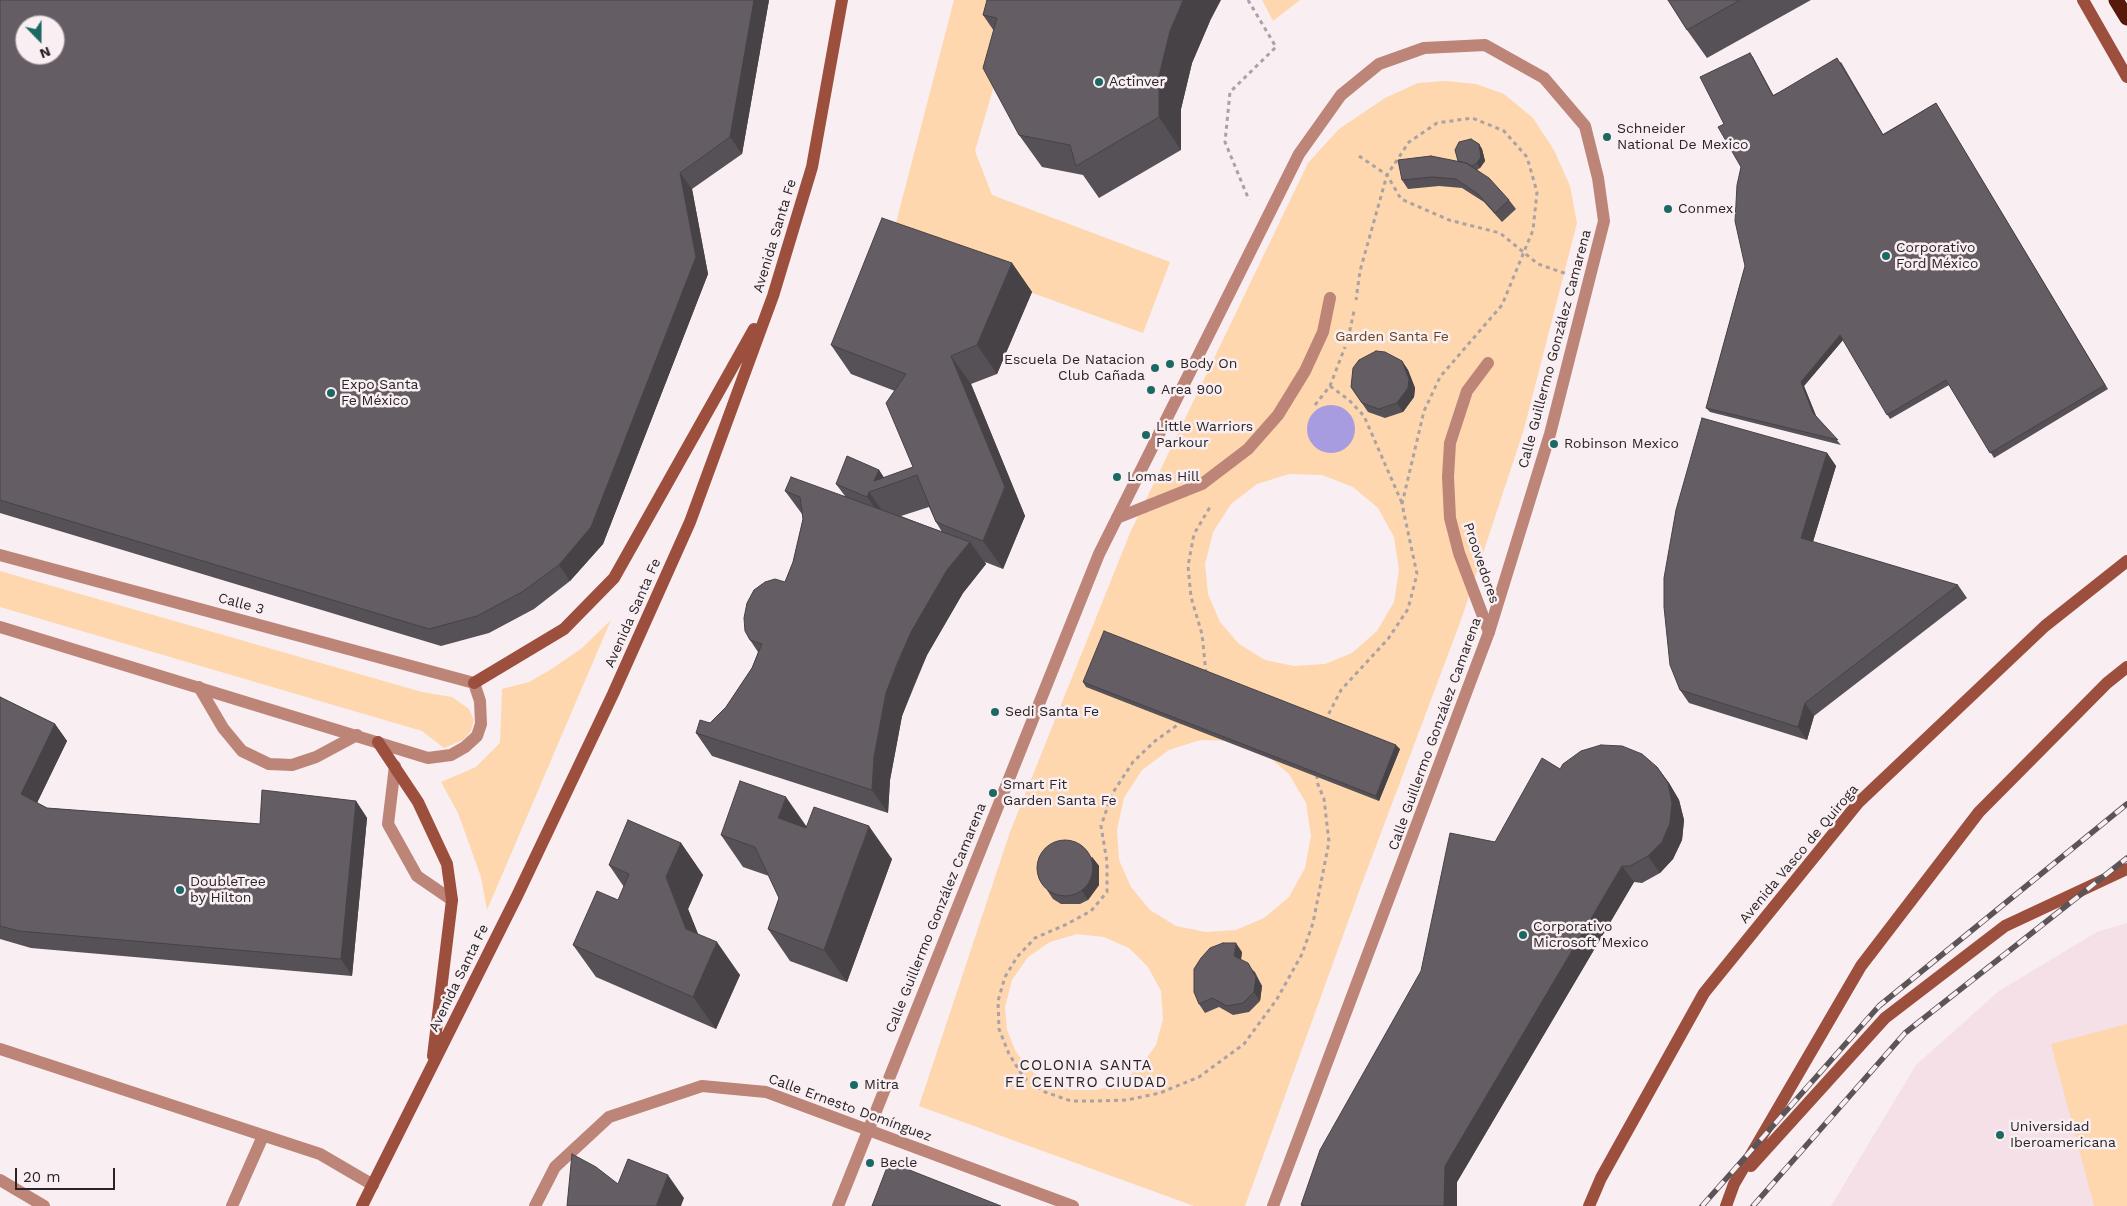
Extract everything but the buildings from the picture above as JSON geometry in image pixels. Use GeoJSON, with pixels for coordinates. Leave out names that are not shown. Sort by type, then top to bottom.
{"type":"FeatureCollection","features":[{"type":"Feature","properties":{"kind":"highway"},"geometry":{"type":"LineString","coordinates":[[2116,0],[2127,18]]}},
{"type":"Feature","properties":{"kind":"street","name":"Avenida Santa Fe"},"geometry":{"type":"LineString","coordinates":[[362,1206],[613,694],[686,531],[773,296],[812,167],[842,0]]}},
{"type":"Feature","properties":{"kind":"street"},"geometry":{"type":"LineString","coordinates":[[2083,0],[2127,77]]}},
{"type":"Feature","properties":{"kind":"street","name":"Calle Guillermo González Camarena"},"geometry":{"type":"LineString","coordinates":[[838,1206],[1088,582],[1117,518],[1298,154],[1341,95],[1379,64],[1424,48],[1485,45],[1544,78],[1585,126],[1598,178],[1604,221],[1550,434],[1490,632],[1273,1206]]}},
{"type":"Feature","properties":{"kind":"street"},"geometry":{"type":"LineString","coordinates":[[0,627],[428,758],[451,755],[465,747],[477,736],[481,724],[480,701],[474,683],[564,629],[614,578],[773,296]]}},
{"type":"Feature","properties":{"kind":"street"},"geometry":{"type":"LineString","coordinates":[[1117,518],[1202,484],[1248,449],[1278,415],[1305,371],[1323,332],[1330,298]]}},
{"type":"Feature","properties":{"kind":"street","name":"Proovedores"},"geometry":{"type":"LineString","coordinates":[[1488,362],[1467,391],[1450,443],[1448,477],[1450,518],[1459,553],[1490,632]]}},
{"type":"Feature","properties":{"kind":"street","name":"Calle 3"},"geometry":{"type":"LineString","coordinates":[[0,555],[474,683]]}},
{"type":"Feature","properties":{"kind":"street","name":"Avenida Vasco de Quiroga"},"geometry":{"type":"LineString","coordinates":[[1589,1206],[1601,1178],[1704,993],[1858,803],[2044,626],[2127,561]]}},
{"type":"Feature","properties":{"kind":"street"},"geometry":{"type":"LineString","coordinates":[[1726,1206],[1734,1184],[1861,966],[1979,812],[2107,683],[2127,667]]}},
{"type":"Feature","properties":{"kind":"street"},"geometry":{"type":"LineString","coordinates":[[199,688],[223,728],[242,750],[269,764],[292,765],[316,757],[357,735]]}},
{"type":"Feature","properties":{"kind":"street"},"geometry":{"type":"LineString","coordinates":[[378,742],[418,802],[447,864],[452,900],[432,1066]]}},
{"type":"Feature","properties":{"kind":"street"},"geometry":{"type":"LineString","coordinates":[[395,766],[388,824],[416,876],[452,900]]}},
{"type":"Feature","properties":{"kind":"street"},"geometry":{"type":"LineString","coordinates":[[1734,1184],[1885,1018],[2005,926],[2127,869]]}},
{"type":"Feature","properties":{"kind":"street"},"geometry":{"type":"LineString","coordinates":[[0,1049],[320,1154],[373,1185]]}},
{"type":"Feature","properties":{"kind":"street","name":"Calle Ernesto Domínguez"},"geometry":{"type":"LineString","coordinates":[[535,1206],[554,1167],[609,1117],[702,1086],[766,1092],[1073,1206]]}},
{"type":"Feature","properties":{"kind":"street"},"geometry":{"type":"LineString","coordinates":[[232,1206],[263,1136]]}},
{"type":"Feature","properties":{"kind":"street"},"geometry":{"type":"LineString","coordinates":[[0,1180],[22,1195],[44,1206]]}},
{"type":"Feature","properties":{"kind":"path"},"geometry":{"type":"LineString","coordinates":[[1248,0],[1276,47],[1230,92],[1225,142],[1260,229]]}},
{"type":"Feature","properties":{"kind":"path"},"geometry":{"type":"LineString","coordinates":[[1311,409],[1330,386],[1351,331],[1360,271],[1387,174],[1409,142],[1437,123],[1472,118],[1504,131],[1527,157],[1537,192],[1533,230],[1502,304],[1440,377],[1424,411],[1402,504]]}},
{"type":"Feature","properties":{"kind":"path"},"geometry":{"type":"LineString","coordinates":[[1359,156],[1387,174],[1401,199],[1449,220],[1500,233],[1538,264],[1589,281]]}},
{"type":"Feature","properties":{"kind":"path"},"geometry":{"type":"LineString","coordinates":[[1325,724],[1341,690],[1388,639],[1408,609],[1417,574],[1402,504],[1364,416],[1349,400],[1330,386]]}},
{"type":"Feature","properties":{"kind":"path"},"geometry":{"type":"LineString","coordinates":[[1205,676],[1207,669],[1203,642],[1191,597],[1188,566],[1194,534],[1212,503]]}},
{"type":"Feature","properties":{"kind":"path"},"geometry":{"type":"LineString","coordinates":[[1185,718],[1133,762],[1112,794],[1101,826],[1107,862],[1107,892],[1091,910],[1065,925],[1035,938],[1017,957],[1005,977],[998,1001],[999,1029],[1009,1054],[1024,1078],[1045,1092],[1071,1101],[1097,1102],[1126,1100],[1160,1093],[1199,1077],[1244,1044],[1278,999],[1302,954],[1313,923],[1329,842],[1324,799],[1317,782],[1316,768]]}},
{"type":"Feature","properties":{"kind":"shaded area"},"geometry":{"type":"Polygon","coordinates":[[[1331,405],[1340,407],[1348,412],[1353,420],[1355,429],[1353,438],[1348,446],[1340,451],[1331,453],[1322,451],[1314,446],[1309,438],[1307,429],[1309,420],[1314,412],[1322,407],[1331,405]]]}},
{"type":"Feature","properties":{"kind":"shaded area","name":"Universidad Iberoamericana"},"geometry":{"type":"Polygon","coordinates":[[[2127,923],[2127,1206],[1831,1206],[1916,1065],[1999,991],[2097,932],[2127,923]]]}},
{"type":"Feature","properties":{"kind":"green space"},"geometry":{"type":"Polygon","coordinates":[[[954,0],[1019,0],[975,151],[992,195],[1170,262],[1143,333],[891,242],[954,0]]]}},
{"type":"Feature","properties":{"kind":"green space"},"geometry":{"type":"Polygon","coordinates":[[[1262,0],[1300,0],[1273,21],[1262,0]]]}},
{"type":"Feature","properties":{"kind":"green space","name":"Garden Santa Fe"},"geometry":{"type":"Polygon","coordinates":[[[1445,81],[1476,84],[1504,94],[1533,118],[1554,150],[1570,186],[1577,223],[1524,429],[1461,620],[1361,886],[1245,1206],[1194,1206],[919,1106],[1010,832],[1130,533],[1308,163],[1339,129],[1385,98],[1418,83],[1445,81]],[[1289,474],[1257,484],[1231,504],[1213,532],[1205,564],[1208,594],[1220,622],[1239,644],[1265,660],[1294,666],[1325,664],[1352,653],[1377,631],[1394,602],[1399,570],[1394,537],[1378,508],[1353,487],[1322,475],[1289,474]],[[1200,740],[1169,750],[1142,770],[1124,798],[1117,830],[1119,860],[1131,887],[1150,910],[1176,926],[1206,932],[1236,930],[1264,918],[1289,897],[1305,868],[1311,836],[1306,803],[1289,774],[1264,753],[1233,741],[1200,740]],[[1077,934],[1050,942],[1028,957],[1012,980],[1005,1007],[1007,1030],[1016,1052],[1030,1070],[1049,1083],[1072,1090],[1096,1090],[1118,1084],[1140,1067],[1156,1045],[1163,1019],[1161,991],[1148,967],[1129,948],[1104,937],[1077,934]]]}},
{"type":"Feature","properties":{"kind":"green space"},"geometry":{"type":"Polygon","coordinates":[[[0,571],[422,692],[452,697],[469,709],[474,720],[471,731],[463,740],[444,748],[422,731],[0,607],[0,571]]]}},
{"type":"Feature","properties":{"kind":"green space"},"geometry":{"type":"Polygon","coordinates":[[[611,620],[487,910],[481,877],[458,813],[441,782],[476,767],[500,743],[502,689],[529,682],[550,670],[582,648],[611,620]]]}},
{"type":"Feature","properties":{"kind":"green space"},"geometry":{"type":"Polygon","coordinates":[[[2127,1024],[2127,1206],[2094,1206],[2051,1044],[2127,1024]]]}},
{"type":"Feature","properties":{"kind":"railway"},"geometry":{"type":"LineString","coordinates":[[1702,1206],[1879,1006],[2127,804]]}},
{"type":"Feature","properties":{"kind":"railway"},"geometry":{"type":"LineString","coordinates":[[1753,1206],[1905,1033],[2127,858]]}},
{"type":"Feature","properties":{"kind":"place","name":"Actinver"},"geometry":{"type":"Point","coordinates":[1099,82]}},
{"type":"Feature","properties":{"kind":"place","name":"Schneider National De Mexico"},"geometry":{"type":"Point","coordinates":[1607,137]}},
{"type":"Feature","properties":{"kind":"place","name":"Conmex"},"geometry":{"type":"Point","coordinates":[1668,209]}},
{"type":"Feature","properties":{"kind":"place","name":"Corporativo Ford México"},"geometry":{"type":"Point","coordinates":[1886,256]}},
{"type":"Feature","properties":{"kind":"place","name":"Body On"},"geometry":{"type":"Point","coordinates":[1170,364]}},
{"type":"Feature","properties":{"kind":"place","name":"Escuela De Natacion Club Cañada"},"geometry":{"type":"Point","coordinates":[1155,368]}},
{"type":"Feature","properties":{"kind":"place","name":"Area 900"},"geometry":{"type":"Point","coordinates":[1151,390]}},
{"type":"Feature","properties":{"kind":"place","name":"Expo Santa Fe México"},"geometry":{"type":"Point","coordinates":[331,393]}},
{"type":"Feature","properties":{"kind":"place","name":"Little Warriors Parkour"},"geometry":{"type":"Point","coordinates":[1146,435]}},
{"type":"Feature","properties":{"kind":"place","name":"Robinson Mexico"},"geometry":{"type":"Point","coordinates":[1554,444]}},
{"type":"Feature","properties":{"kind":"place","name":"Lomas Hill"},"geometry":{"type":"Point","coordinates":[1117,477]}},
{"type":"Feature","properties":{"kind":"place","name":"Sedi Santa Fe"},"geometry":{"type":"Point","coordinates":[995,712]}},
{"type":"Feature","properties":{"kind":"place","name":"Smart Fit Garden Santa Fe"},"geometry":{"type":"Point","coordinates":[993,793]}},
{"type":"Feature","properties":{"kind":"place","name":"DoubleTree by Hilton"},"geometry":{"type":"Point","coordinates":[180,890]}},
{"type":"Feature","properties":{"kind":"place","name":"Corporativo Microsoft Mexico"},"geometry":{"type":"Point","coordinates":[1523,935]}},
{"type":"Feature","properties":{"kind":"place","name":"Mitra"},"geometry":{"type":"Point","coordinates":[854,1085]}},
{"type":"Feature","properties":{"kind":"place","name":"Universidad Iberoamericana"},"geometry":{"type":"Point","coordinates":[2000,1135]}},
{"type":"Feature","properties":{"kind":"place","name":"Becle"},"geometry":{"type":"Point","coordinates":[870,1163]}},
{"type":"Feature","properties":{"kind":"district","name":"COLONIA SANTA FE CENTRO CIUDAD"},"geometry":{"type":"Point","coordinates":[1086,1074]}}]}
